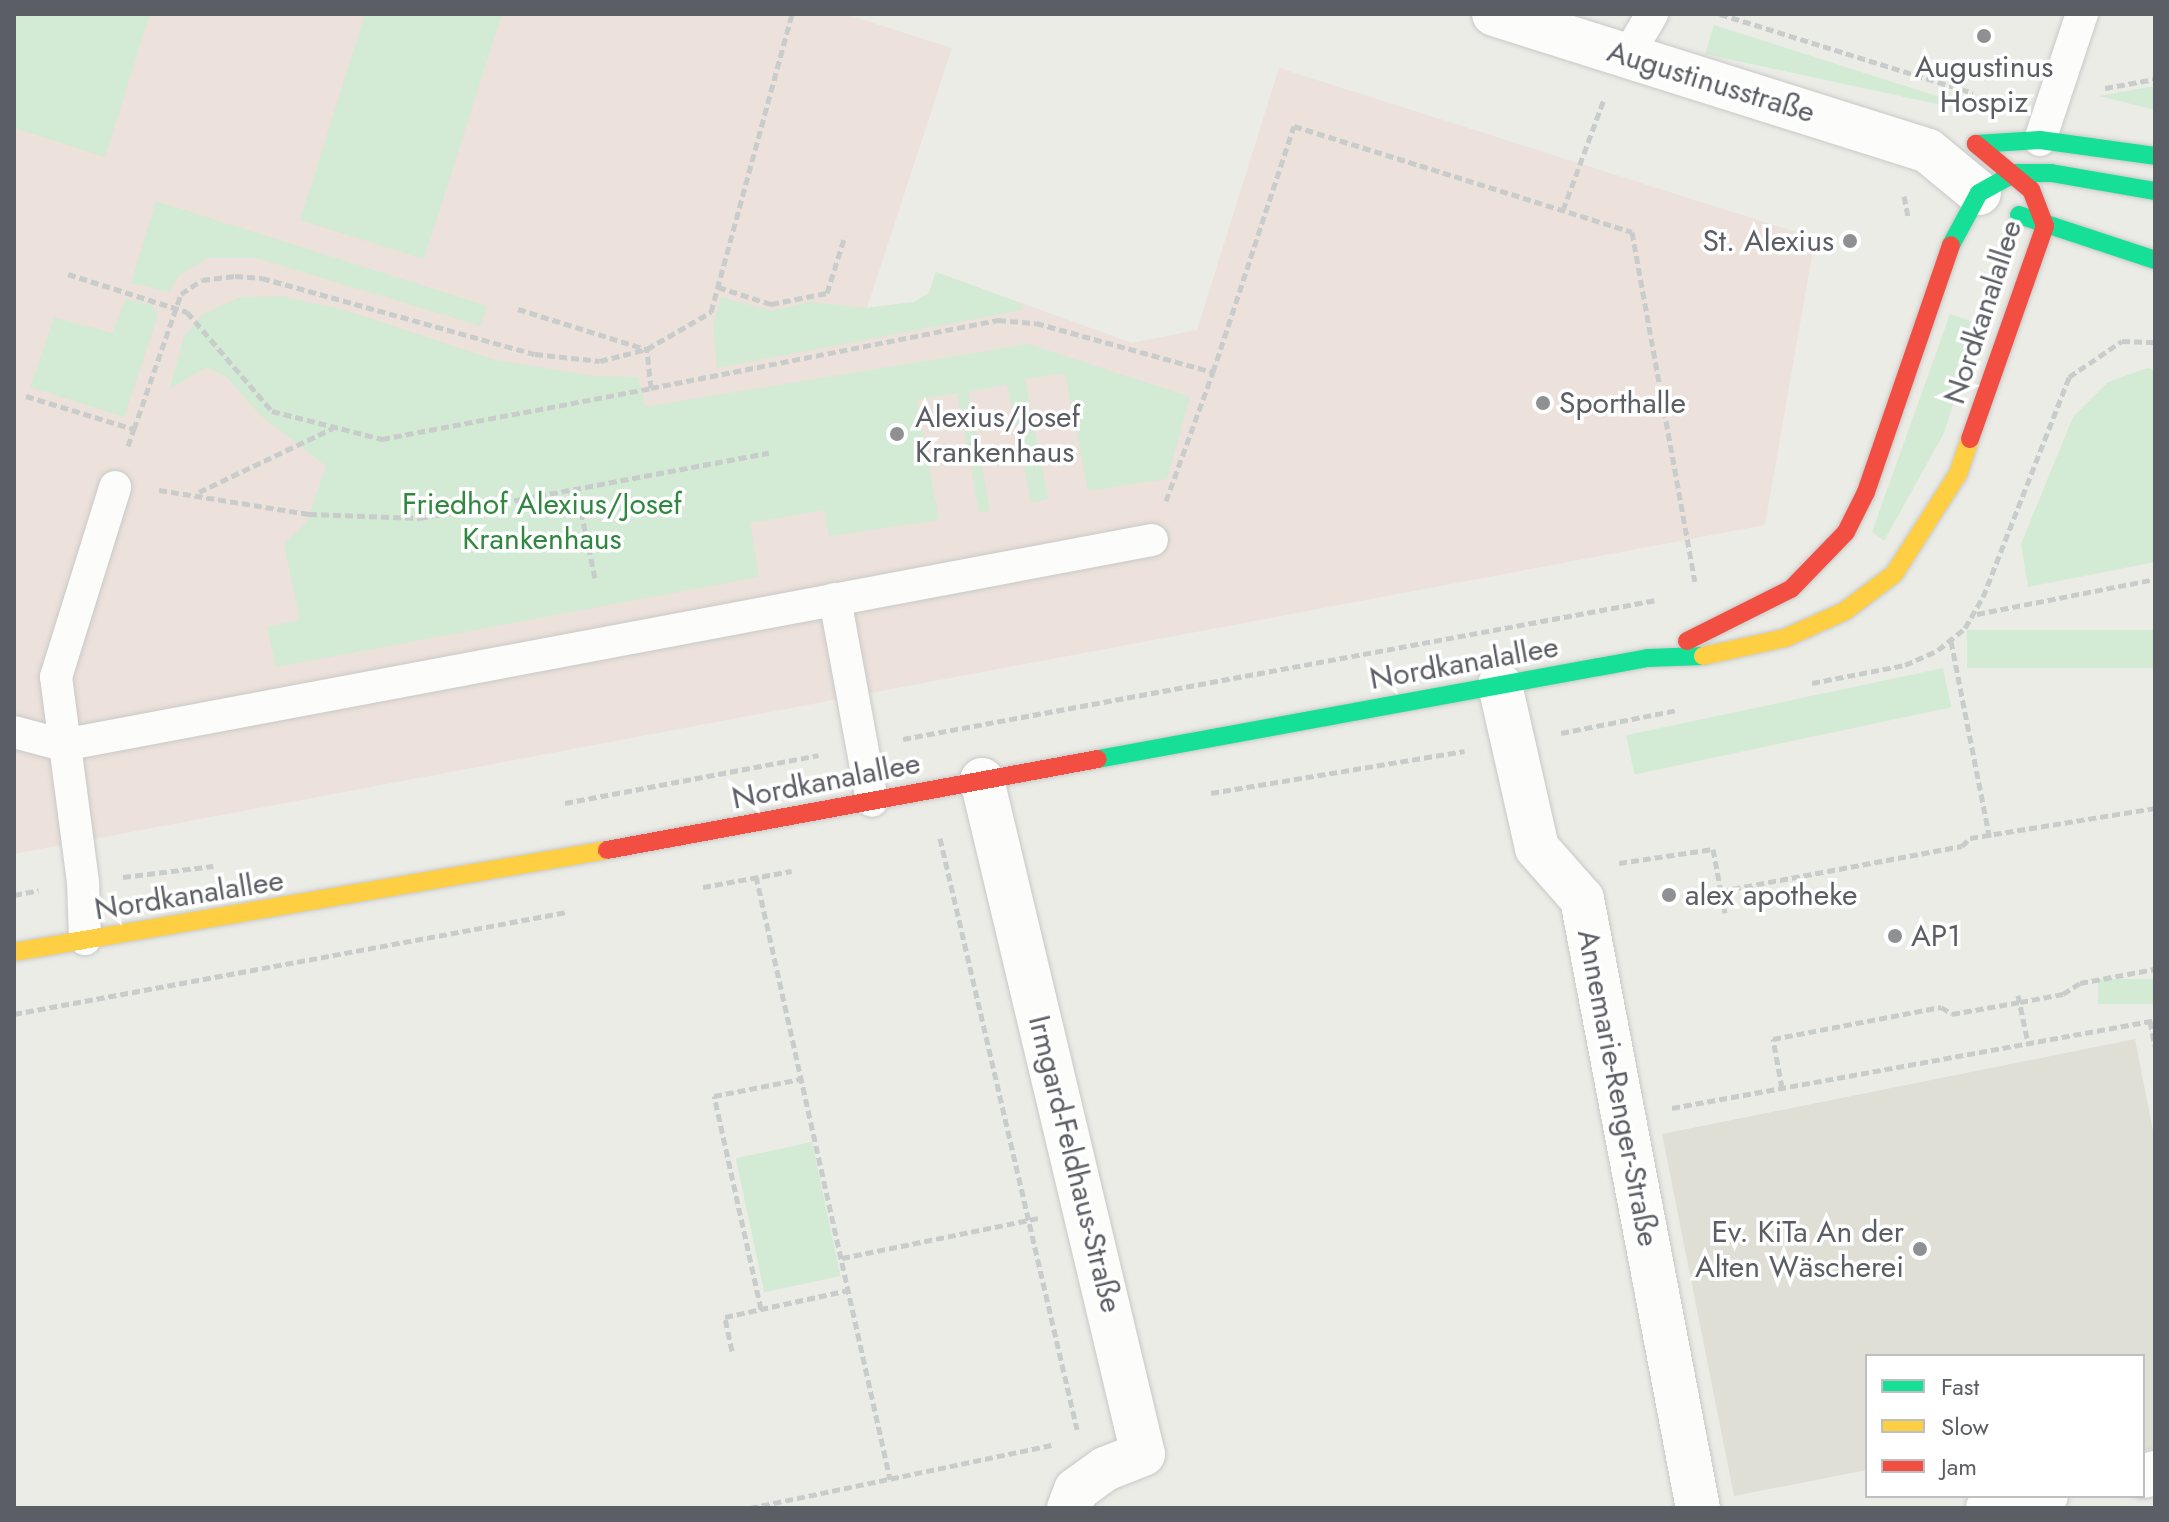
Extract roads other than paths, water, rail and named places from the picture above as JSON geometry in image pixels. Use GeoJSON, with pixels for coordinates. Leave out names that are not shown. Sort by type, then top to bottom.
{"type":"FeatureCollection","features":[{"type":"Feature","properties":{"kind":"main road"},"geometry":{"type":"LineString","coordinates":[[1976,144],[2040,140],[2155,156]]}},
{"type":"Feature","properties":{"kind":"main road","name":"Nordkanalallee"},"geometry":{"type":"LineString","coordinates":[[14,952],[314,904],[1648,658],[1716,655],[1785,638],[1845,611],[1894,574],[1958,474],[2045,226],[2042,206],[1997,183],[1976,144]]}},
{"type":"Feature","properties":{"kind":"main road"},"geometry":{"type":"LineString","coordinates":[[1997,183],[2088,177],[2155,191]]}},
{"type":"Feature","properties":{"kind":"main road"},"geometry":{"type":"LineString","coordinates":[[1997,183],[2045,226],[2155,260]]}},
{"type":"Feature","properties":{"kind":"main road","name":"Nordkanalallee"},"geometry":{"type":"LineString","coordinates":[[1648,658],[1755,611],[1791,589],[1846,532],[1866,492],[1953,240],[1997,183]]}},
{"type":"Feature","properties":{"kind":"street","name":"Augustinusstraße"},"geometry":{"type":"LineString","coordinates":[[1494,14],[1928,151],[1997,183]]}},
{"type":"Feature","properties":{"kind":"street","name":"Augustinusstraße"},"geometry":{"type":"LineString","coordinates":[[1928,151],[1976,144]]}},
{"type":"Feature","properties":{"kind":"street","name":"Annemarie-Renger-Straße"},"geometry":{"type":"LineString","coordinates":[[1500,685],[1537,848],[1582,899],[1698,1508]]}},
{"type":"Feature","properties":{"kind":"street","name":"Irmgard-Feldhaus-Straße"},"geometry":{"type":"LineString","coordinates":[[982,780],[1143,1454],[1095,1476],[1076,1490],[1069,1508]]}},
{"type":"Feature","properties":{"kind":"street"},"geometry":{"type":"LineString","coordinates":[[1988,1508],[2036,1498]]}},
{"type":"Feature","properties":{"kind":"lane"},"geometry":{"type":"LineString","coordinates":[[1627,57],[1652,14]]}},
{"type":"Feature","properties":{"kind":"lane"},"geometry":{"type":"LineString","coordinates":[[2040,140],[2082,14]]}},
{"type":"Feature","properties":{"kind":"lane"},"geometry":{"type":"LineString","coordinates":[[85,939],[83,882],[56,677],[115,487]]}},
{"type":"Feature","properties":{"kind":"lane"},"geometry":{"type":"LineString","coordinates":[[14,732],[63,745],[1152,540]]}},
{"type":"Feature","properties":{"kind":"lane"},"geometry":{"type":"LineString","coordinates":[[835,599],[872,801]]}},
{"type":"Feature","properties":{"kind":"place","name":"Augustinus Hospiz"},"geometry":{"type":"Point","coordinates":[1984,36]}},
{"type":"Feature","properties":{"kind":"place","name":"St. Alexius"},"geometry":{"type":"Point","coordinates":[1850,241]}},
{"type":"Feature","properties":{"kind":"place","name":"Sporthalle"},"geometry":{"type":"Point","coordinates":[1543,403]}},
{"type":"Feature","properties":{"kind":"place","name":"Alexius/Josef Krankenhaus"},"geometry":{"type":"Point","coordinates":[897,434]}},
{"type":"Feature","properties":{"kind":"place","name":"alex apotheke"},"geometry":{"type":"Point","coordinates":[1669,895]}},
{"type":"Feature","properties":{"kind":"place","name":"AP1"},"geometry":{"type":"Point","coordinates":[1895,936]}},
{"type":"Feature","properties":{"kind":"place","name":"Ev. KiTa An der Alten Wäscherei"},"geometry":{"type":"Point","coordinates":[1920,1249]}},
{"type":"Feature","properties":{"kind":"park label","name":"Friedhof Alexius/Josef Krankenhaus"},"geometry":{"type":"Point","coordinates":[542,521]}}]}
